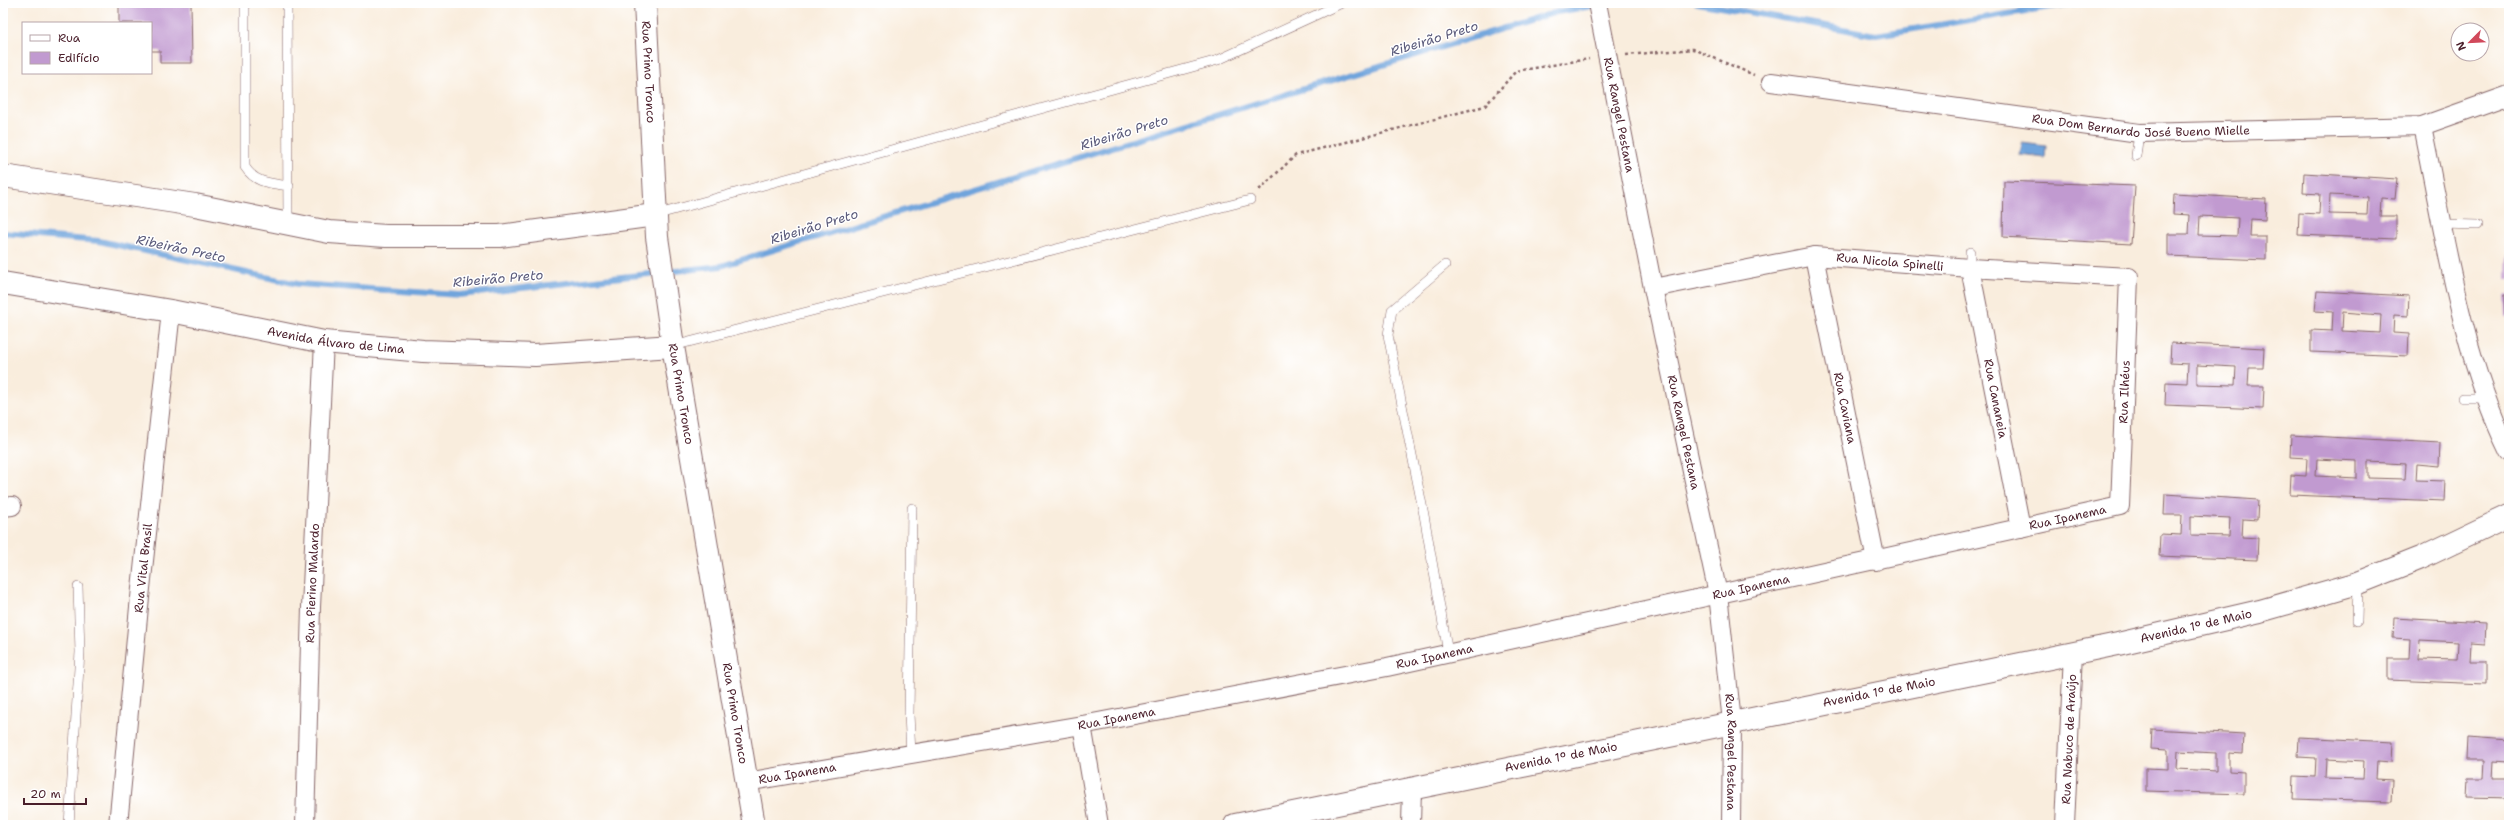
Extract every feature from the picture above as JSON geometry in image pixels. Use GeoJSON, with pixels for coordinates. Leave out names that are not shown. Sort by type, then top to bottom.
{"type":"FeatureCollection","features":[{"type":"Feature","properties":{"kind":"street","name":"Rua Primo Tronco"},"geometry":{"type":"LineString","coordinates":[[645,3],[655,215],[670,315],[673,346],[754,825]]}},
{"type":"Feature","properties":{"kind":"street","name":"Rua Rangel Pestana"},"geometry":{"type":"LineString","coordinates":[[1597,3],[1608,50],[1653,288],[1718,594],[1732,722],[1731,825]]}},
{"type":"Feature","properties":{"kind":"street","name":"Rua Dom Bernardo José Bueno Mielle"},"geometry":{"type":"LineString","coordinates":[[1771,82],[2139,134],[2422,126],[2509,95]]}},
{"type":"Feature","properties":{"kind":"street"},"geometry":{"type":"LineString","coordinates":[[2422,126],[2442,224],[2471,351],[2486,398],[2509,452]]}},
{"type":"Feature","properties":{"kind":"street"},"geometry":{"type":"LineString","coordinates":[[3,176],[195,205],[329,232],[386,236],[500,236],[655,215]]}},
{"type":"Feature","properties":{"kind":"street","name":"Rua Nicola Spinelli"},"geometry":{"type":"LineString","coordinates":[[1653,288],[1814,256],[1970,260],[2129,277]]}},
{"type":"Feature","properties":{"kind":"street","name":"Rua Caviana"},"geometry":{"type":"LineString","coordinates":[[1814,256],[1876,561]]}},
{"type":"Feature","properties":{"kind":"street","name":"Rua Cananeia"},"geometry":{"type":"LineString","coordinates":[[1970,260],[2021,528]]}},
{"type":"Feature","properties":{"kind":"street","name":"Rua Ilhéus"},"geometry":{"type":"LineString","coordinates":[[2120,506],[2129,277]]}},
{"type":"Feature","properties":{"kind":"street","name":"Avenida Álvaro de Lima"},"geometry":{"type":"LineString","coordinates":[[3,283],[171,311],[324,342],[423,351],[535,355],[673,346]]}},
{"type":"Feature","properties":{"kind":"street","name":"Rua Vital Brasil"},"geometry":{"type":"LineString","coordinates":[[118,825],[139,607],[171,311]]}},
{"type":"Feature","properties":{"kind":"street","name":"Rua Pierino Malardo"},"geometry":{"type":"LineString","coordinates":[[305,825],[311,607],[324,342]]}},
{"type":"Feature","properties":{"kind":"street","name":"Rua Ipanema"},"geometry":{"type":"LineString","coordinates":[[746,782],[1082,725],[1387,667],[1718,594],[1876,561],[2120,506]]}},
{"type":"Feature","properties":{"kind":"street","name":"Avenida 1º de Maio"},"geometry":{"type":"LineString","coordinates":[[1235,825],[1412,787],[2203,625],[2358,583],[2421,558],[2509,516]]}},
{"type":"Feature","properties":{"kind":"street","name":"Rua Nabuco de Araújo"},"geometry":{"type":"LineString","coordinates":[[2065,825],[2072,653]]}},
{"type":"Feature","properties":{"kind":"street"},"geometry":{"type":"LineString","coordinates":[[1082,725],[1099,825]]}},
{"type":"Feature","properties":{"kind":"street"},"geometry":{"type":"LineString","coordinates":[[1411,825],[1412,787]]}},
{"type":"Feature","properties":{"kind":"lane"},"geometry":{"type":"LineString","coordinates":[[245,3],[245,167],[251,177],[259,182],[289,186]]}},
{"type":"Feature","properties":{"kind":"lane"},"geometry":{"type":"LineString","coordinates":[[287,3],[288,224]]}},
{"type":"Feature","properties":{"kind":"lane"},"geometry":{"type":"LineString","coordinates":[[655,215],[1218,60],[1342,3]]}},
{"type":"Feature","properties":{"kind":"lane"},"geometry":{"type":"LineString","coordinates":[[2136,156],[2139,134]]}},
{"type":"Feature","properties":{"kind":"lane"},"geometry":{"type":"LineString","coordinates":[[673,346],[1250,200]]}},
{"type":"Feature","properties":{"kind":"lane"},"geometry":{"type":"LineString","coordinates":[[2442,224],[2478,225]]}},
{"type":"Feature","properties":{"kind":"lane"},"geometry":{"type":"LineString","coordinates":[[1445,265],[1392,310],[1388,335],[1424,515],[1448,653]]}},
{"type":"Feature","properties":{"kind":"lane"},"geometry":{"type":"LineString","coordinates":[[2462,398],[2486,398]]}},
{"type":"Feature","properties":{"kind":"lane"},"geometry":{"type":"LineString","coordinates":[[911,754],[909,714],[912,508]]}},
{"type":"Feature","properties":{"kind":"lane"},"geometry":{"type":"LineString","coordinates":[[2357,621],[2358,583]]}},
{"type":"Feature","properties":{"kind":"lane"},"geometry":{"type":"LineString","coordinates":[[69,825],[80,652],[78,587]]}},
{"type":"Feature","properties":{"kind":"path"},"geometry":{"type":"LineString","coordinates":[[1250,200],[1296,155],[1485,106],[1516,71],[1608,50],[1693,49],[1771,82]]}},
{"type":"Feature","properties":{"kind":"water"},"geometry":{"type":"Polygon","coordinates":[[[2022,143],[2046,146],[2045,158],[2020,155],[2022,143]]]}},
{"type":"Feature","properties":{"kind":"building"},"geometry":{"type":"Polygon","coordinates":[[[119,3],[191,3],[192,63],[160,63],[160,51],[152,51],[152,22],[119,22],[119,3]]]}},
{"type":"Feature","properties":{"kind":"building"},"geometry":{"type":"Polygon","coordinates":[[[2304,173],[2397,179],[2395,199],[2381,198],[2380,216],[2396,216],[2396,239],[2298,235],[2299,213],[2319,214],[2320,194],[2303,193],[2304,173]],[[2330,195],[2329,214],[2367,215],[2368,197],[2330,195]]]}},
{"type":"Feature","properties":{"kind":"building"},"geometry":{"type":"Polygon","coordinates":[[[2004,181],[2135,186],[2131,244],[2003,237],[2004,181]]]}},
{"type":"Feature","properties":{"kind":"building"},"geometry":{"type":"Polygon","coordinates":[[[2174,194],[2266,199],[2265,220],[2251,219],[2250,237],[2266,237],[2266,260],[2168,256],[2168,234],[2189,234],[2190,215],[2173,214],[2174,194]],[[2200,216],[2199,235],[2237,236],[2238,218],[2200,216]]]}},
{"type":"Feature","properties":{"kind":"building"},"geometry":{"type":"Polygon","coordinates":[[[2507,255],[2509,255],[2509,279],[2506,279],[2507,255]]]}},
{"type":"Feature","properties":{"kind":"building"},"geometry":{"type":"Polygon","coordinates":[[[2317,291],[2409,296],[2408,316],[2394,315],[2393,333],[2409,334],[2408,356],[2311,352],[2311,330],[2332,331],[2333,312],[2315,311],[2317,291]],[[2343,312],[2342,331],[2380,333],[2381,315],[2343,312]]]}},
{"type":"Feature","properties":{"kind":"building"},"geometry":{"type":"Polygon","coordinates":[[[2504,295],[2509,295],[2509,316],[2505,316],[2504,295]]]}},
{"type":"Feature","properties":{"kind":"building"},"geometry":{"type":"Polygon","coordinates":[[[2171,343],[2264,348],[2263,368],[2249,368],[2248,386],[2264,386],[2263,409],[2165,405],[2166,382],[2187,383],[2188,364],[2170,363],[2171,343]],[[2197,365],[2197,384],[2235,385],[2236,367],[2197,365]]]}},
{"type":"Feature","properties":{"kind":"building"},"geometry":{"type":"Polygon","coordinates":[[[2291,435],[2440,443],[2439,466],[2417,464],[2416,480],[2445,481],[2444,501],[2290,495],[2291,475],[2306,476],[2307,458],[2290,457],[2291,435]],[[2317,459],[2316,476],[2357,478],[2357,461],[2317,459]],[[2368,462],[2368,478],[2405,479],[2406,464],[2368,462]]]}},
{"type":"Feature","properties":{"kind":"building"},"geometry":{"type":"Polygon","coordinates":[[[2165,494],[2258,500],[2257,520],[2243,519],[2242,537],[2258,538],[2257,560],[2159,556],[2160,534],[2181,535],[2182,515],[2164,515],[2165,494]],[[2191,516],[2191,535],[2229,536],[2230,518],[2191,516]]]}},
{"type":"Feature","properties":{"kind":"building"},"geometry":{"type":"Polygon","coordinates":[[[2394,618],[2486,623],[2485,644],[2471,643],[2470,661],[2486,661],[2486,684],[2388,680],[2388,658],[2409,658],[2410,639],[2393,638],[2394,618]],[[2420,640],[2419,659],[2457,660],[2458,642],[2420,640]]]}},
{"type":"Feature","properties":{"kind":"building"},"geometry":{"type":"Polygon","coordinates":[[[2152,729],[2244,734],[2243,754],[2229,753],[2229,771],[2244,772],[2244,794],[2146,791],[2146,768],[2168,769],[2168,750],[2151,749],[2152,729]],[[2178,751],[2177,769],[2216,771],[2216,753],[2178,751]]]}},
{"type":"Feature","properties":{"kind":"building"},"geometry":{"type":"Polygon","coordinates":[[[2299,737],[2392,742],[2391,762],[2377,761],[2376,779],[2392,780],[2391,802],[2293,799],[2294,776],[2315,777],[2316,758],[2298,757],[2299,737]],[[2326,759],[2325,778],[2363,779],[2364,761],[2326,759]]]}},
{"type":"Feature","properties":{"kind":"building"},"geometry":{"type":"Polygon","coordinates":[[[2468,737],[2509,740],[2509,762],[2494,761],[2493,779],[2509,779],[2509,799],[2467,798],[2468,778],[2483,778],[2484,760],[2467,760],[2468,737]]]}},
{"type":"Feature","properties":{"kind":"waterway","name":"Ribeirão Preto"},"geometry":{"type":"LineString","coordinates":[[3,233],[99,241],[298,284],[459,295],[721,266],[1557,12],[1609,3]]}},
{"type":"Feature","properties":{"kind":"waterway","name":"Ribeirão Preto"},"geometry":{"type":"LineString","coordinates":[[1697,3],[1876,35],[2076,3]]}}]}
